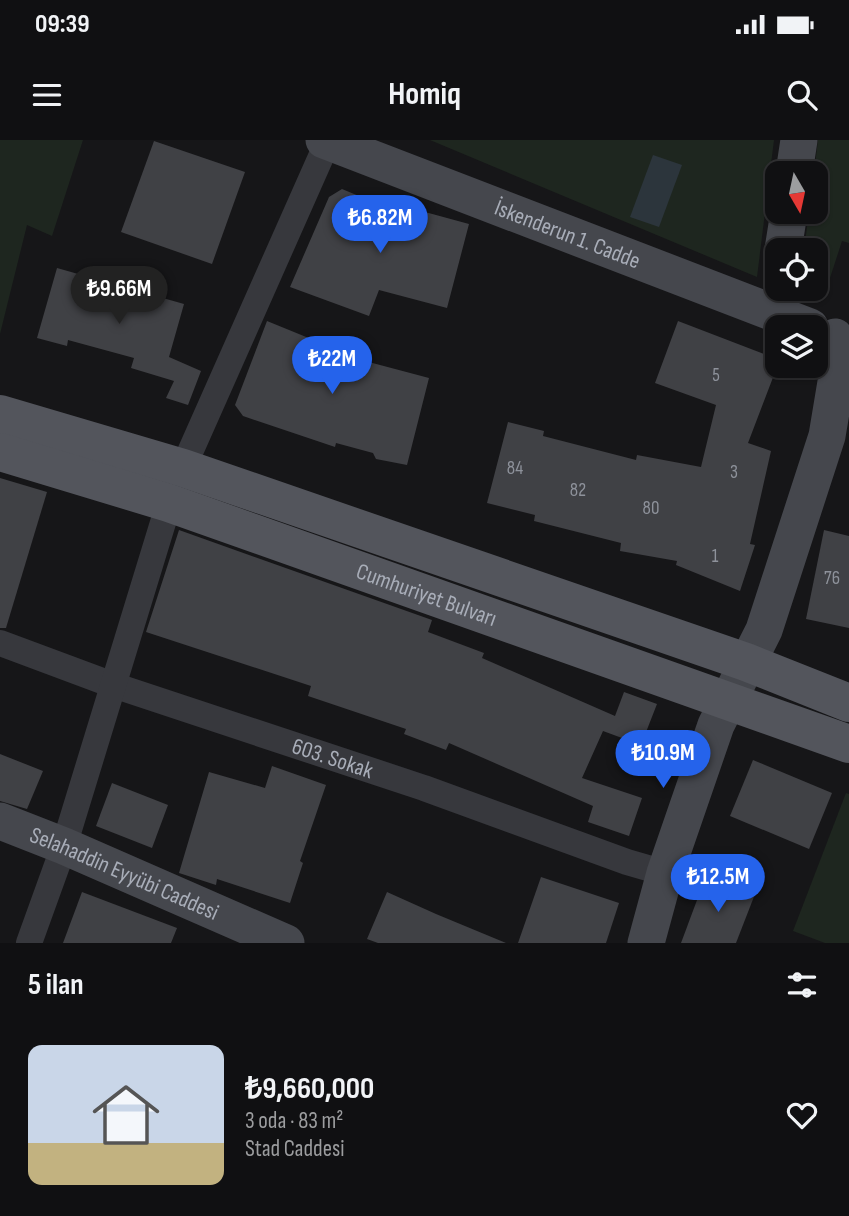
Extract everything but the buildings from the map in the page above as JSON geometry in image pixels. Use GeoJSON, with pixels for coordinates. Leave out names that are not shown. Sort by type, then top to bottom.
{"type":"FeatureCollection","features":[{"type":"Feature","properties":{"kind":"main road","name":"Cumhuriyet Bulvarı"},"geometry":{"type":"LineString","coordinates":[[0,414],[183,468],[746,662],[849,703]]}},
{"type":"Feature","properties":{"kind":"main road","name":"Cumhuriyet Bulvarı"},"geometry":{"type":"LineString","coordinates":[[0,452],[169,503],[849,744]]}},
{"type":"Feature","properties":{"kind":"street"},"geometry":{"type":"LineString","coordinates":[[796,161],[799,140]]}},
{"type":"Feature","properties":{"kind":"street"},"geometry":{"type":"LineString","coordinates":[[183,468],[326,141]]}},
{"type":"Feature","properties":{"kind":"street","name":"İskenderun 1. Cadde"},"geometry":{"type":"LineString","coordinates":[[326,141],[788,315]]}},
{"type":"Feature","properties":{"kind":"street"},"geometry":{"type":"LineString","coordinates":[[646,943],[665,873],[716,725],[764,630],[827,436],[839,351],[828,340]]}},
{"type":"Feature","properties":{"kind":"street"},"geometry":{"type":"LineString","coordinates":[[29,943],[64,846],[169,503]]}},
{"type":"Feature","properties":{"kind":"street","name":"603. Sokak"},"geometry":{"type":"LineString","coordinates":[[0,643],[113,685],[424,788],[627,862],[665,873]]}},
{"type":"Feature","properties":{"kind":"street","name":"Selahaddin Eyyübi Caddesi"},"geometry":{"type":"LineString","coordinates":[[0,821],[64,846],[286,943]]}},
{"type":"Feature","properties":{"kind":"shaded area"},"geometry":{"type":"Polygon","coordinates":[[[0,140],[83,140],[52,236],[27,225],[0,334],[0,140]]]}},
{"type":"Feature","properties":{"kind":"shaded area"},"geometry":{"type":"Polygon","coordinates":[[[430,140],[774,140],[771,161],[765,161],[765,213],[757,277],[430,140]]]}},
{"type":"Feature","properties":{"kind":"shaded area"},"geometry":{"type":"Polygon","coordinates":[[[818,140],[849,140],[849,243],[842,241],[830,278],[828,238],[806,238],[807,224],[828,224],[828,161],[815,161],[818,140]]]}},
{"type":"Feature","properties":{"kind":"shaded area"},"geometry":{"type":"Polygon","coordinates":[[[653,155],[682,165],[659,227],[630,217],[653,155]]]}},
{"type":"Feature","properties":{"kind":"shaded area"},"geometry":{"type":"Polygon","coordinates":[[[846,793],[849,794],[849,943],[825,943],[793,931],[846,793]]]}}]}
